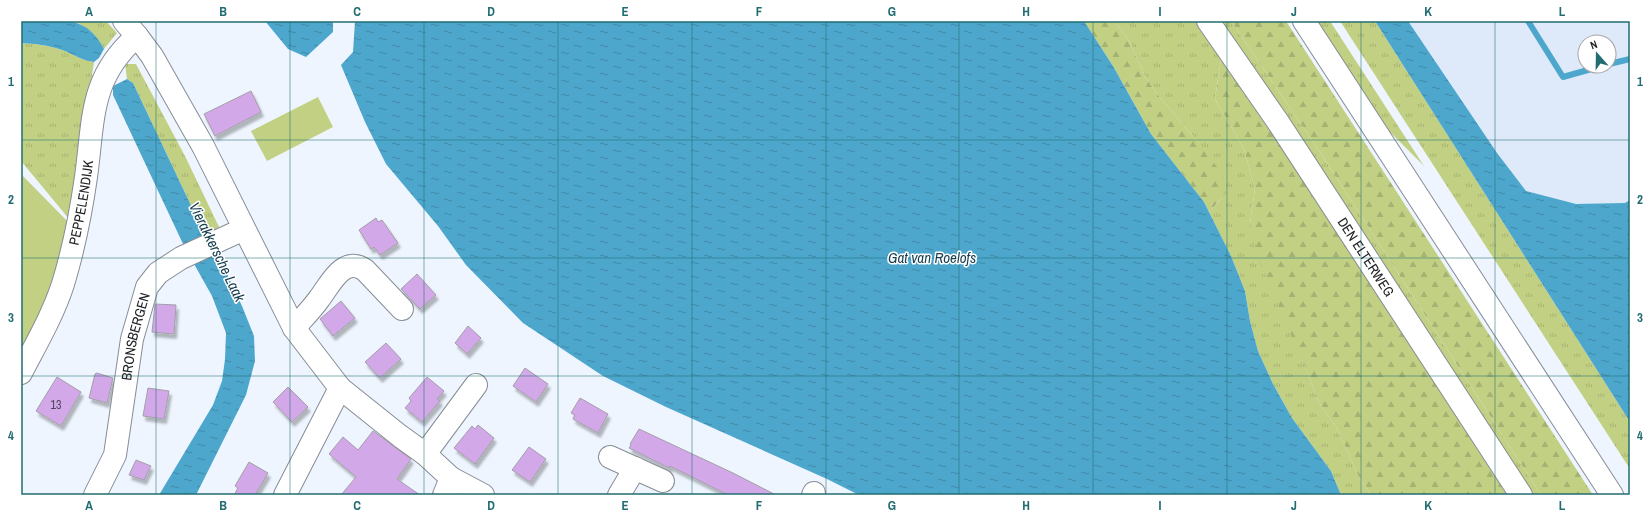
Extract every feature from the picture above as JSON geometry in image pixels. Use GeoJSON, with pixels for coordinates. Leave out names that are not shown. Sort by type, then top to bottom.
{"type":"FeatureCollection","features":[{"type":"Feature","properties":{"kind":"street","name":"DEN ELTERWEG"},"geometry":{"type":"LineString","coordinates":[[1208,21],[1278,122],[1522,495]]}},
{"type":"Feature","properties":{"kind":"street"},"geometry":{"type":"LineString","coordinates":[[1300,21],[1323,52]]}},
{"type":"Feature","properties":{"kind":"street"},"geometry":{"type":"LineString","coordinates":[[1304,21],[1612,495]]}},
{"type":"Feature","properties":{"kind":"street"},"geometry":{"type":"LineString","coordinates":[[131,29],[152,56],[203,146],[294,328],[340,388],[425,454],[447,487],[484,495]]}},
{"type":"Feature","properties":{"kind":"street","name":"PEPPELENDIJK"},"geometry":{"type":"LineString","coordinates":[[21,373],[50,315],[63,284],[86,178],[97,94],[112,64],[125,47],[131,29]]}},
{"type":"Feature","properties":{"kind":"street","name":"BRONSBERGEN"},"geometry":{"type":"LineString","coordinates":[[95,495],[115,455],[132,339],[147,287],[158,273],[181,258],[244,229]]}},
{"type":"Feature","properties":{"kind":"street"},"geometry":{"type":"LineString","coordinates":[[294,328],[319,300],[335,276],[343,269],[350,266],[359,266],[365,270],[402,309]]}},
{"type":"Feature","properties":{"kind":"street"},"geometry":{"type":"LineString","coordinates":[[425,454],[476,385]]}},
{"type":"Feature","properties":{"kind":"street"},"geometry":{"type":"LineString","coordinates":[[285,495],[340,388]]}},
{"type":"Feature","properties":{"kind":"street"},"geometry":{"type":"LineString","coordinates":[[610,457],[663,481]]}},
{"type":"Feature","properties":{"kind":"street"},"geometry":{"type":"LineString","coordinates":[[619,495],[635,468]]}},
{"type":"Feature","properties":{"kind":"shaded area"},"geometry":{"type":"Polygon","coordinates":[[[1403,21],[1630,21],[1630,387],[1403,21]]]}},
{"type":"Feature","properties":{"kind":"green space"},"geometry":{"type":"Polygon","coordinates":[[[74,21],[106,21],[117,33],[104,49],[98,39],[91,32],[84,26],[74,21]]]}},
{"type":"Feature","properties":{"kind":"green space"},"geometry":{"type":"Polygon","coordinates":[[[1084,21],[1114,21],[1128,39],[1146,78],[1161,99],[1198,142],[1221,172],[1228,191],[1209,212],[1204,202],[1151,134],[1113,66],[1084,21]]]}},
{"type":"Feature","properties":{"kind":"green space"},"geometry":{"type":"Polygon","coordinates":[[[1114,21],[1198,21],[1221,58],[1215,99],[1244,149],[1255,189],[1250,223],[1319,403],[1336,427],[1359,477],[1371,495],[1341,495],[1331,471],[1292,418],[1273,384],[1258,351],[1250,321],[1245,291],[1231,256],[1209,212],[1228,191],[1198,142],[1161,99],[1146,78],[1128,39],[1114,21]]]}},
{"type":"Feature","properties":{"kind":"green space"},"geometry":{"type":"Polygon","coordinates":[[[1220,21],[1231,21],[1320,152],[1541,495],[1532,495],[1312,155],[1220,21]]]}},
{"type":"Feature","properties":{"kind":"green space"},"geometry":{"type":"Polygon","coordinates":[[[1231,21],[1286,21],[1593,495],[1541,495],[1320,152],[1231,21]]]}},
{"type":"Feature","properties":{"kind":"green space"},"geometry":{"type":"Polygon","coordinates":[[[1317,21],[1330,21],[1424,166],[1388,130],[1317,21]]]}},
{"type":"Feature","properties":{"kind":"green space"},"geometry":{"type":"Polygon","coordinates":[[[1340,21],[1375,21],[1630,422],[1630,469],[1340,21]]]}},
{"type":"Feature","properties":{"kind":"green space"},"geometry":{"type":"Polygon","coordinates":[[[21,43],[52,47],[94,62],[70,220],[21,161],[21,43]]]}},
{"type":"Feature","properties":{"kind":"green space"},"geometry":{"type":"Polygon","coordinates":[[[1221,58],[1349,249],[1507,495],[1371,495],[1359,477],[1336,427],[1319,403],[1302,359],[1260,263],[1250,223],[1255,189],[1244,149],[1215,99],[1221,58]]]}},
{"type":"Feature","properties":{"kind":"green space"},"geometry":{"type":"Polygon","coordinates":[[[125,64],[136,64],[186,158],[219,227],[205,235],[133,83],[127,79],[125,64]]]}},
{"type":"Feature","properties":{"kind":"green space"},"geometry":{"type":"Polygon","coordinates":[[[318,97],[333,127],[267,161],[251,131],[318,97]]]}},
{"type":"Feature","properties":{"kind":"green space"},"geometry":{"type":"Polygon","coordinates":[[[21,174],[70,224],[57,286],[21,350],[21,174]]]}},
{"type":"Feature","properties":{"kind":"water"},"geometry":{"type":"Polygon","coordinates":[[[58,20],[79,24],[88,29],[96,37],[104,49],[99,58],[94,62],[52,47],[21,43],[21,21],[58,20]]]}},
{"type":"Feature","properties":{"kind":"water"},"geometry":{"type":"Polygon","coordinates":[[[265,21],[333,21],[333,32],[306,57],[288,49],[265,21]]]}},
{"type":"Feature","properties":{"kind":"water","name":"Gat van Roelofs"},"geometry":{"type":"Polygon","coordinates":[[[355,21],[1084,21],[1113,66],[1151,134],[1204,202],[1231,256],[1245,291],[1250,321],[1258,351],[1273,384],[1292,418],[1331,471],[1341,495],[859,495],[827,479],[666,407],[603,376],[523,323],[466,265],[438,226],[386,164],[365,122],[341,65],[353,52],[355,21]]]}},
{"type":"Feature","properties":{"kind":"water"},"geometry":{"type":"Polygon","coordinates":[[[1375,21],[1408,21],[1497,153],[1526,191],[1576,204],[1625,203],[1630,200],[1630,422],[1375,21]]]}},
{"type":"Feature","properties":{"kind":"water"},"geometry":{"type":"Polygon","coordinates":[[[127,79],[133,83],[205,235],[220,259],[254,336],[255,361],[246,395],[196,495],[159,495],[213,405],[222,381],[226,333],[212,296],[184,246],[113,95],[113,86],[127,79]]]}},
{"type":"Feature","properties":{"kind":"building"},"geometry":{"type":"Polygon","coordinates":[[[251,91],[261,112],[215,136],[204,114],[251,91]]]}},
{"type":"Feature","properties":{"kind":"building"},"geometry":{"type":"Polygon","coordinates":[[[376,218],[378,222],[382,220],[398,243],[380,255],[374,247],[371,249],[359,230],[376,218]]]}},
{"type":"Feature","properties":{"kind":"building"},"geometry":{"type":"Polygon","coordinates":[[[417,274],[436,295],[420,309],[401,289],[417,274]]]}},
{"type":"Feature","properties":{"kind":"building"},"geometry":{"type":"Polygon","coordinates":[[[341,301],[355,318],[333,336],[320,319],[341,301]]]}},
{"type":"Feature","properties":{"kind":"building"},"geometry":{"type":"Polygon","coordinates":[[[155,304],[176,305],[174,334],[152,332],[155,304]]]}},
{"type":"Feature","properties":{"kind":"building"},"geometry":{"type":"Polygon","coordinates":[[[468,326],[481,338],[467,354],[455,343],[468,326]]]}},
{"type":"Feature","properties":{"kind":"building"},"geometry":{"type":"Polygon","coordinates":[[[386,343],[401,359],[380,378],[365,362],[386,343]]]}},
{"type":"Feature","properties":{"kind":"building"},"geometry":{"type":"Polygon","coordinates":[[[525,368],[548,384],[536,402],[513,386],[525,368]]]}},
{"type":"Feature","properties":{"kind":"building"},"geometry":{"type":"Polygon","coordinates":[[[97,373],[113,378],[107,403],[89,398],[95,374],[97,373]]]}},
{"type":"Feature","properties":{"kind":"building"},"geometry":{"type":"Polygon","coordinates":[[[57,377],[81,392],[61,426],[36,411],[57,377]]]}},
{"type":"Feature","properties":{"kind":"building"},"geometry":{"type":"Polygon","coordinates":[[[427,377],[444,391],[437,399],[440,401],[422,422],[405,408],[411,401],[409,398],[427,377]]]}},
{"type":"Feature","properties":{"kind":"building"},"geometry":{"type":"Polygon","coordinates":[[[288,387],[308,407],[292,422],[273,402],[288,387]]]}},
{"type":"Feature","properties":{"kind":"building"},"geometry":{"type":"Polygon","coordinates":[[[148,388],[169,391],[164,419],[143,416],[148,388]]]}},
{"type":"Feature","properties":{"kind":"building"},"geometry":{"type":"Polygon","coordinates":[[[580,398],[608,414],[598,433],[573,419],[575,415],[571,413],[580,398]]]}},
{"type":"Feature","properties":{"kind":"building"},"geometry":{"type":"Polygon","coordinates":[[[478,425],[494,438],[475,464],[454,448],[472,426],[475,429],[478,425]]]}},
{"type":"Feature","properties":{"kind":"building"},"geometry":{"type":"Polygon","coordinates":[[[639,429],[776,495],[728,495],[670,466],[669,468],[629,448],[639,429]]]}},
{"type":"Feature","properties":{"kind":"building"},"geometry":{"type":"Polygon","coordinates":[[[373,431],[411,459],[397,479],[420,495],[341,495],[356,477],[329,454],[343,437],[358,450],[373,431]]]}},
{"type":"Feature","properties":{"kind":"building"},"geometry":{"type":"Polygon","coordinates":[[[529,447],[546,459],[530,482],[512,470],[529,447]]]}},
{"type":"Feature","properties":{"kind":"building"},"geometry":{"type":"Polygon","coordinates":[[[136,460],[151,466],[144,480],[129,475],[136,460]]]}},
{"type":"Feature","properties":{"kind":"building"},"geometry":{"type":"Polygon","coordinates":[[[249,462],[268,473],[255,495],[234,495],[238,488],[235,486],[249,462]]]}},
{"type":"Feature","properties":{"kind":"waterway"},"geometry":{"type":"LineString","coordinates":[[1528,21],[1563,77],[1577,73]]}},
{"type":"Feature","properties":{"kind":"waterway"},"geometry":{"type":"LineString","coordinates":[[1617,62],[1630,59]]}},
{"type":"Feature","properties":{"kind":"water label","name":"Vierakkersche Laak"},"geometry":{"type":"Point","coordinates":[217,252]}}]}
